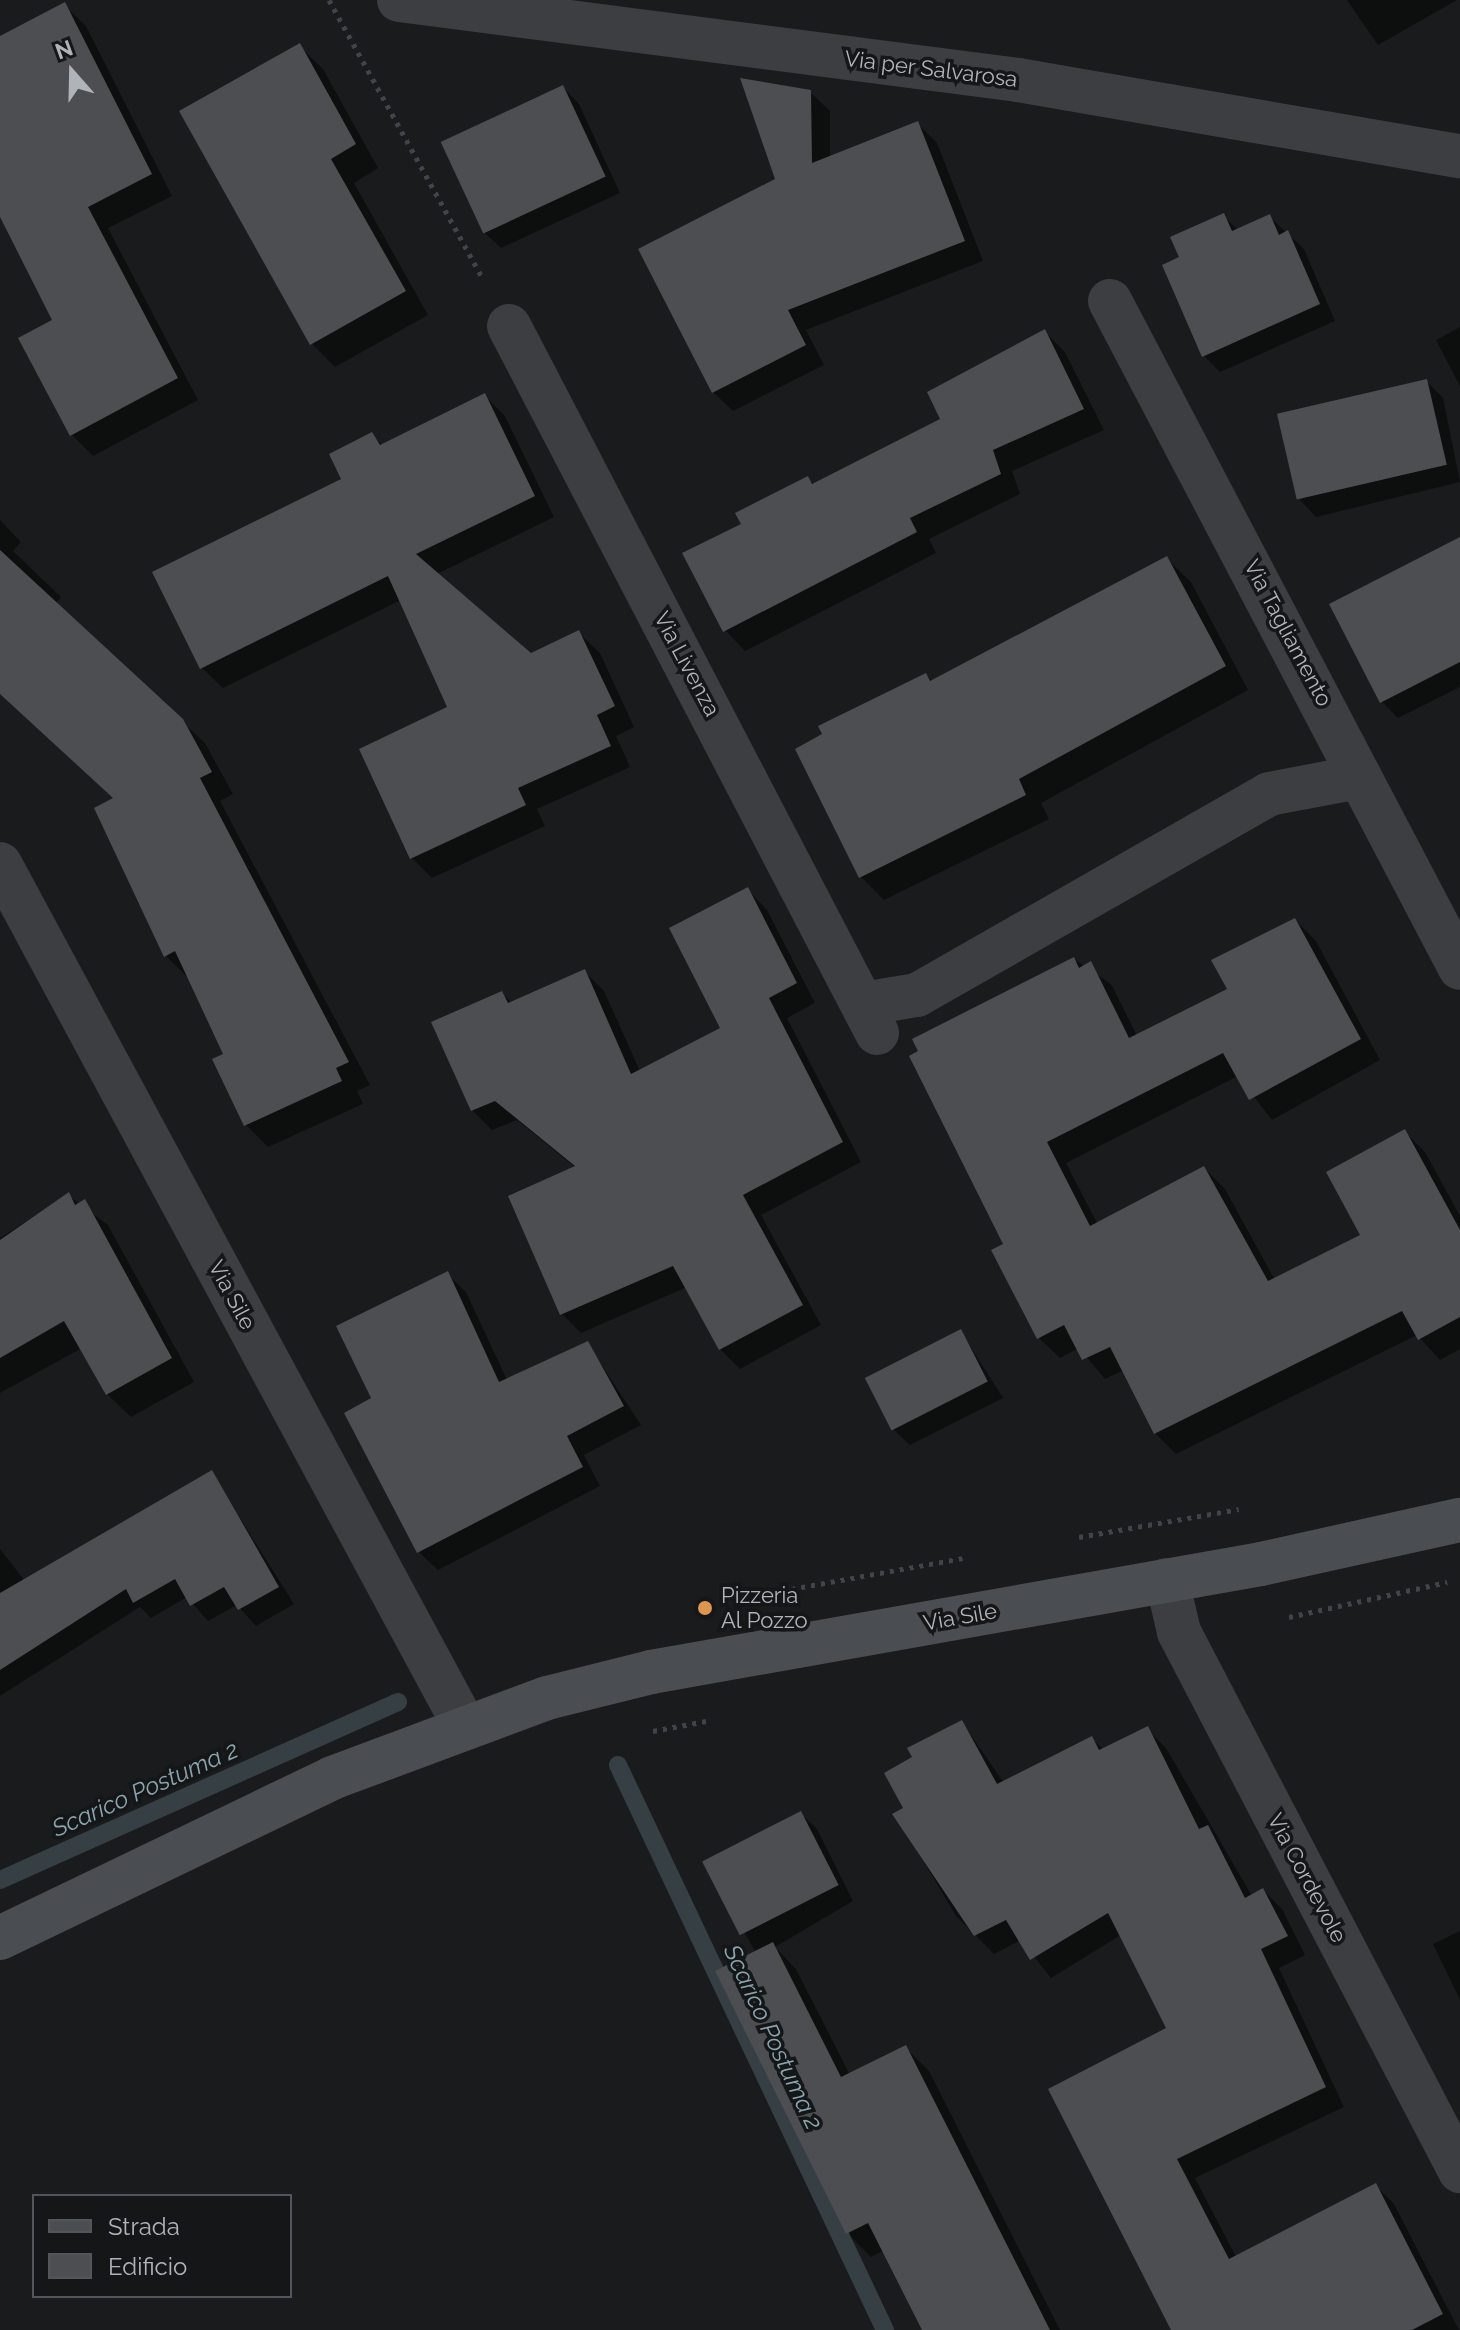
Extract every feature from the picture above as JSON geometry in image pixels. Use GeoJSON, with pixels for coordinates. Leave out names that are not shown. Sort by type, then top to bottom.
{"type":"FeatureCollection","features":[{"type":"Feature","properties":{"kind":"street","name":"Via per Salvarosa"},"geometry":{"type":"LineString","coordinates":[[399,0],[1033,82],[1460,156]]}},
{"type":"Feature","properties":{"kind":"street","name":"Via Tagliamento"},"geometry":{"type":"LineString","coordinates":[[1110,301],[1460,968]]}},
{"type":"Feature","properties":{"kind":"street","name":"Via Livenza"},"geometry":{"type":"LineString","coordinates":[[509,326],[870,1018],[917,995],[1269,794],[1359,777]]}},
{"type":"Feature","properties":{"kind":"street","name":"Via Sile"},"geometry":{"type":"LineString","coordinates":[[0,864],[464,1725]]}},
{"type":"Feature","properties":{"kind":"street","name":"Via Sile"},"geometry":{"type":"LineString","coordinates":[[0,1938],[229,1824],[464,1725],[651,1672],[1167,1580],[1460,1520]]}},
{"type":"Feature","properties":{"kind":"street","name":"Via Cordevole"},"geometry":{"type":"LineString","coordinates":[[1167,1580],[1179,1632],[1460,2171]]}},
{"type":"Feature","properties":{"kind":"path"},"geometry":{"type":"LineString","coordinates":[[329,0],[509,326]]}},
{"type":"Feature","properties":{"kind":"path"},"geometry":{"type":"LineString","coordinates":[[1106,1532],[1170,1519]]}},
{"type":"Feature","properties":{"kind":"path"},"geometry":{"type":"LineString","coordinates":[[754,1595],[929,1563]]}},
{"type":"Feature","properties":{"kind":"path"},"geometry":{"type":"LineString","coordinates":[[1275,1619],[1460,1578]]}},
{"type":"Feature","properties":{"kind":"path"},"geometry":{"type":"LineString","coordinates":[[640,1733],[717,1719]]}},
{"type":"Feature","properties":{"kind":"building"},"geometry":{"type":"Polygon","coordinates":[[[65,2],[152,174],[88,207],[178,378],[70,436],[18,338],[52,320],[0,217],[0,36],[65,2]]]}},
{"type":"Feature","properties":{"kind":"building"},"geometry":{"type":"Polygon","coordinates":[[[300,43],[356,144],[331,159],[406,291],[310,345],[179,111],[300,43]]]}},
{"type":"Feature","properties":{"kind":"building"},"geometry":{"type":"Polygon","coordinates":[[[740,78],[811,90],[812,163],[918,121],[965,241],[788,310],[806,345],[712,393],[638,249],[775,179],[740,78]]]}},
{"type":"Feature","properties":{"kind":"building"},"geometry":{"type":"Polygon","coordinates":[[[563,85],[606,177],[483,234],[441,142],[563,85]]]}},
{"type":"Feature","properties":{"kind":"building"},"geometry":{"type":"Polygon","coordinates":[[[1224,213],[1232,231],[1270,214],[1279,235],[1288,230],[1320,304],[1202,357],[1162,265],[1179,257],[1170,237],[1224,213]]]}},
{"type":"Feature","properties":{"kind":"building"},"geometry":{"type":"Polygon","coordinates":[[[1045,329],[1084,409],[993,450],[1001,474],[910,518],[917,532],[723,632],[682,553],[741,524],[735,513],[808,476],[812,484],[940,419],[927,392],[1045,329]]]}},
{"type":"Feature","properties":{"kind":"building"},"geometry":{"type":"Polygon","coordinates":[[[1427,379],[1447,465],[1297,499],[1277,414],[1427,379]]]}},
{"type":"Feature","properties":{"kind":"building"},"geometry":{"type":"Polygon","coordinates":[[[485,393],[535,496],[416,554],[531,653],[579,630],[615,706],[597,715],[611,746],[518,788],[526,805],[410,859],[359,749],[447,707],[388,576],[200,669],[152,572],[341,479],[329,454],[372,432],[380,445],[485,393]]]}},
{"type":"Feature","properties":{"kind":"building"},"geometry":{"type":"Polygon","coordinates":[[[1460,537],[1460,662],[1380,703],[1329,604],[1460,537]]]}},
{"type":"Feature","properties":{"kind":"building"},"geometry":{"type":"Polygon","coordinates":[[[0,550],[183,719],[212,772],[200,778],[349,1062],[336,1068],[342,1081],[244,1126],[212,1059],[223,1054],[175,951],[164,957],[94,808],[113,798],[0,694],[0,550]]]}},
{"type":"Feature","properties":{"kind":"building"},"geometry":{"type":"Polygon","coordinates":[[[1167,556],[1226,666],[1019,779],[1026,795],[859,878],[795,749],[822,734],[818,726],[926,673],[930,681],[1167,556]]]}},
{"type":"Feature","properties":{"kind":"building"},"geometry":{"type":"Polygon","coordinates":[[[748,887],[797,983],[769,998],[843,1142],[743,1195],[803,1305],[719,1350],[673,1266],[560,1315],[508,1196],[575,1166],[495,1101],[471,1111],[431,1022],[502,991],[508,1003],[585,969],[631,1074],[720,1028],[669,928],[748,887]]]}},
{"type":"Feature","properties":{"kind":"building"},"geometry":{"type":"Polygon","coordinates":[[[1295,918],[1361,1039],[1249,1100],[1223,1053],[1047,1142],[1090,1226],[1204,1166],[1268,1281],[1360,1235],[1326,1172],[1405,1129],[1460,1230],[1460,1317],[1418,1340],[1402,1311],[1154,1434],[1110,1347],[1082,1360],[1064,1325],[1037,1339],[991,1250],[1003,1244],[909,1056],[918,1051],[912,1039],[1074,957],[1079,968],[1091,961],[1129,1038],[1227,989],[1211,960],[1295,918]]]}},
{"type":"Feature","properties":{"kind":"building"},"geometry":{"type":"Polygon","coordinates":[[[69,1192],[75,1205],[85,1199],[172,1358],[106,1395],[64,1321],[0,1358],[0,1240],[69,1192]]]}},
{"type":"Feature","properties":{"kind":"building"},"geometry":{"type":"Polygon","coordinates":[[[448,1271],[499,1382],[588,1341],[624,1406],[567,1436],[583,1467],[417,1553],[344,1413],[371,1398],[336,1326],[448,1271]]]}},
{"type":"Feature","properties":{"kind":"building"},"geometry":{"type":"Polygon","coordinates":[[[961,1329],[988,1382],[892,1431],[865,1378],[961,1329]]]}},
{"type":"Feature","properties":{"kind":"building"},"geometry":{"type":"Polygon","coordinates":[[[212,1470],[279,1587],[238,1610],[224,1587],[190,1606],[175,1579],[133,1603],[126,1589],[0,1670],[0,1593],[212,1470]]]}},
{"type":"Feature","properties":{"kind":"building"},"geometry":{"type":"Polygon","coordinates":[[[962,1720],[997,1784],[1092,1736],[1099,1750],[1148,1726],[1199,1829],[1208,1825],[1245,1898],[1263,1888],[1288,1936],[1261,1949],[1326,2087],[1177,2159],[1229,2259],[1376,2183],[1443,2314],[1412,2330],[1171,2330],[1048,2089],[1166,2028],[1108,1913],[1030,1960],[1006,1920],[974,1936],[892,1814],[903,1808],[884,1773],[912,1757],[907,1748],[962,1720]]]}},
{"type":"Feature","properties":{"kind":"building"},"geometry":{"type":"Polygon","coordinates":[[[801,1811],[839,1885],[740,1935],[702,1861],[801,1811]]]}},
{"type":"Feature","properties":{"kind":"building"},"geometry":{"type":"Polygon","coordinates":[[[773,1942],[841,2077],[906,2045],[1050,2330],[922,2330],[868,2223],[846,2234],[715,1971],[773,1942]]]}},
{"type":"Feature","properties":{"kind":"waterway","name":"Scarico Postuma 2"},"geometry":{"type":"LineString","coordinates":[[0,1880],[398,1702]]}},
{"type":"Feature","properties":{"kind":"waterway","name":"Scarico Postuma 2"},"geometry":{"type":"LineString","coordinates":[[618,1765],[885,2330]]}},
{"type":"Feature","properties":{"kind":"place","name":"Pizzeria Al Pozzo"},"geometry":{"type":"Point","coordinates":[705,1608]}}]}
